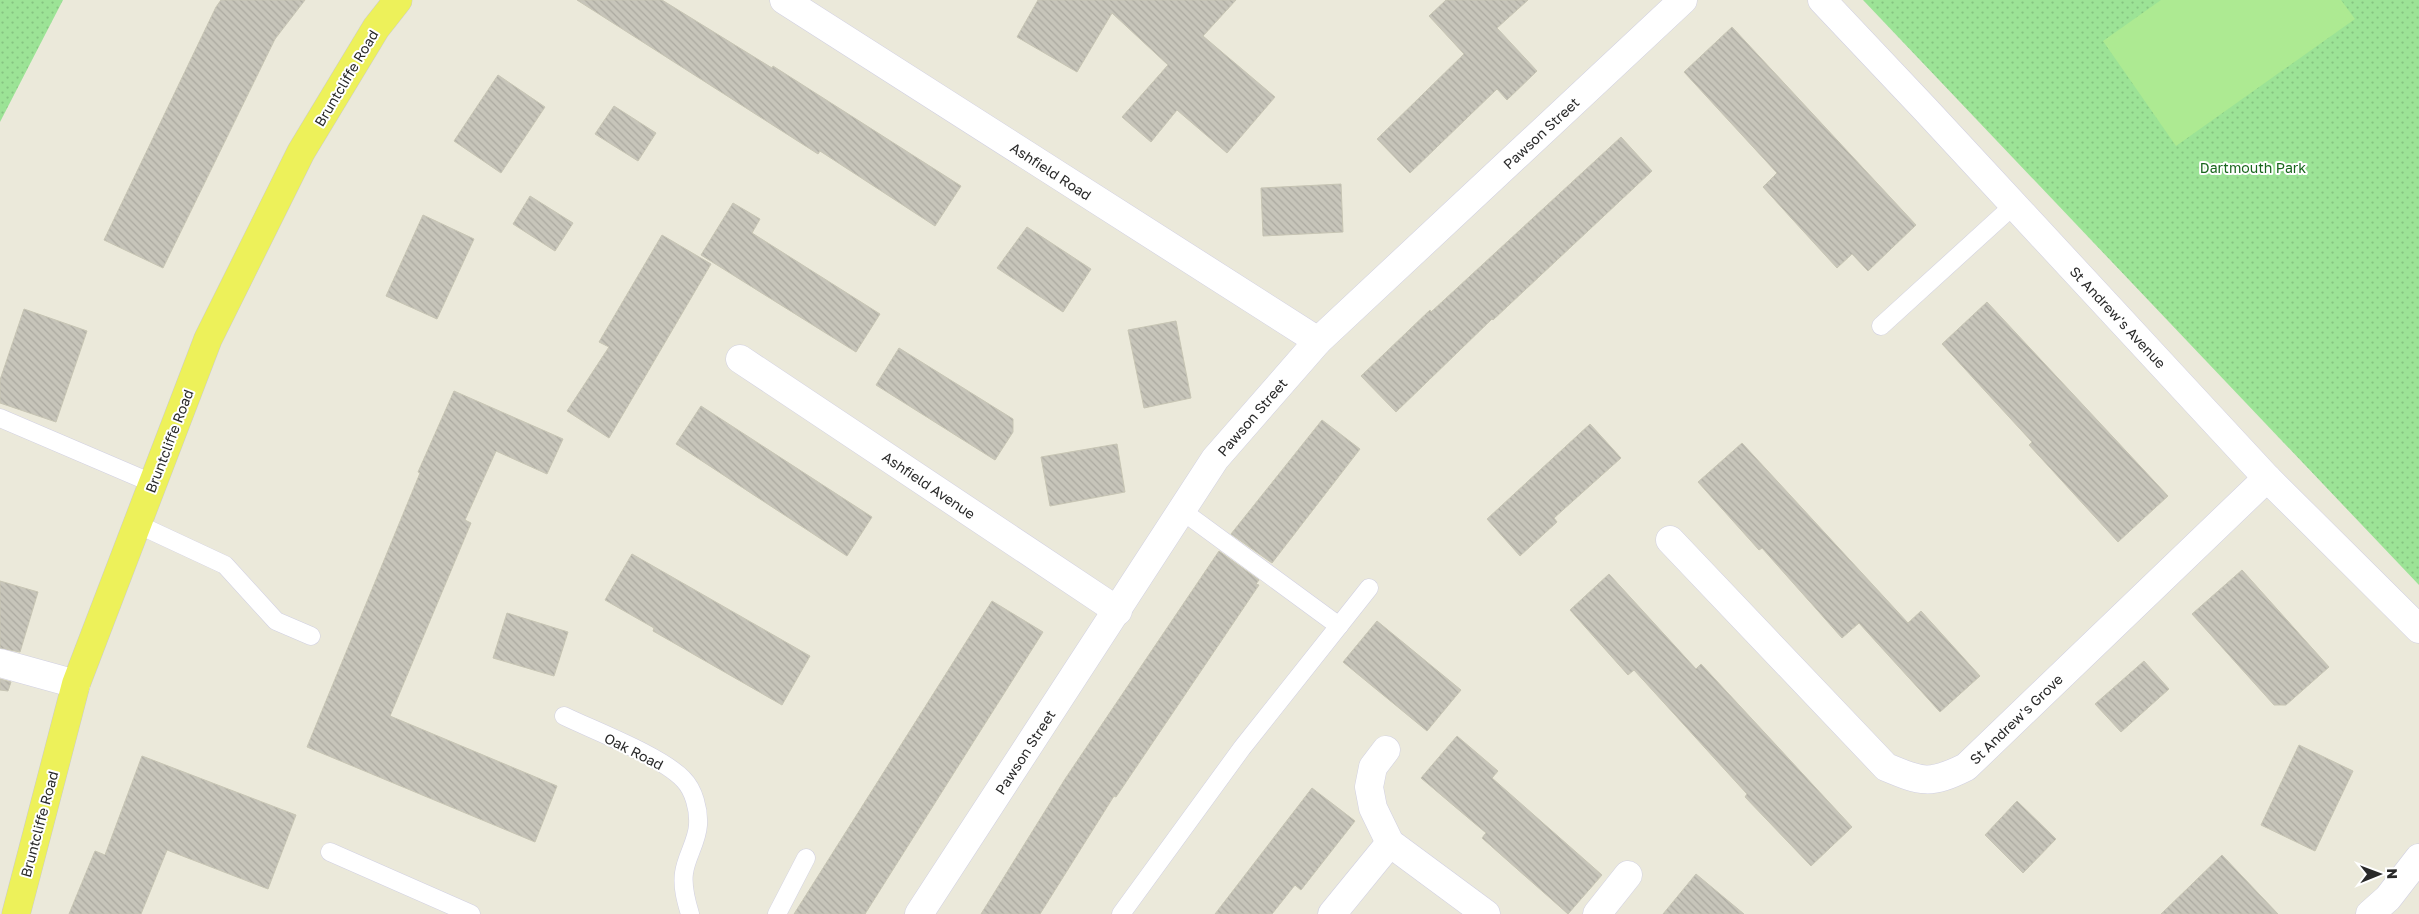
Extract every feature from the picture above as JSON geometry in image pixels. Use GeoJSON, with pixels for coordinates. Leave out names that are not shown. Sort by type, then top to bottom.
{"type":"FeatureCollection","features":[{"type":"Feature","properties":{"kind":"main road","name":"Bruntcliffe Road"},"geometry":{"type":"LineString","coordinates":[[16,914],[76,684],[208,339],[297,161],[376,28],[398,0]]}},
{"type":"Feature","properties":{"kind":"street","name":"Ashfield Road"},"geometry":{"type":"LineString","coordinates":[[784,0],[1318,341]]}},
{"type":"Feature","properties":{"kind":"street","name":"Pawson Street"},"geometry":{"type":"LineString","coordinates":[[919,914],[1118,611],[1215,459],[1318,341],[1683,0]]}},
{"type":"Feature","properties":{"kind":"street","name":"St Andrew's Avenue"},"geometry":{"type":"LineString","coordinates":[[1822,0],[2266,478],[2419,630]]}},
{"type":"Feature","properties":{"kind":"street","name":"Ashfield Avenue"},"geometry":{"type":"LineString","coordinates":[[740,359],[1118,611]]}},
{"type":"Feature","properties":{"kind":"street","name":"St Andrew's Grove"},"geometry":{"type":"LineString","coordinates":[[1670,540],[1886,768],[1917,780],[1943,778],[1966,767],[2266,478]]}},
{"type":"Feature","properties":{"kind":"street"},"geometry":{"type":"LineString","coordinates":[[0,663],[76,684]]}},
{"type":"Feature","properties":{"kind":"street"},"geometry":{"type":"LineString","coordinates":[[1386,750],[1374,767],[1369,787],[1373,808],[1390,843],[1486,914]]}},
{"type":"Feature","properties":{"kind":"street"},"geometry":{"type":"LineString","coordinates":[[1332,914],[1390,843]]}},
{"type":"Feature","properties":{"kind":"street"},"geometry":{"type":"LineString","coordinates":[[2370,914],[2388,898],[2419,858]]}},
{"type":"Feature","properties":{"kind":"street"},"geometry":{"type":"LineString","coordinates":[[1597,914],[1628,875]]}},
{"type":"Feature","properties":{"kind":"lane"},"geometry":{"type":"LineString","coordinates":[[1881,326],[2014,205]]}},
{"type":"Feature","properties":{"kind":"lane"},"geometry":{"type":"LineString","coordinates":[[0,418],[152,484]]}},
{"type":"Feature","properties":{"kind":"lane"},"geometry":{"type":"LineString","coordinates":[[1181,510],[1339,626]]}},
{"type":"Feature","properties":{"kind":"lane"},"geometry":{"type":"LineString","coordinates":[[137,524],[224,565],[276,622],[311,636]]}},
{"type":"Feature","properties":{"kind":"lane"},"geometry":{"type":"LineString","coordinates":[[1121,914],[1242,748],[1369,588]]}},
{"type":"Feature","properties":{"kind":"lane","name":"Oak Road"},"geometry":{"type":"LineString","coordinates":[[564,716],[661,763],[683,779],[695,800],[698,825],[693,848],[684,872],[684,893],[690,914]]}},
{"type":"Feature","properties":{"kind":"lane"},"geometry":{"type":"LineString","coordinates":[[330,852],[471,914]]}},
{"type":"Feature","properties":{"kind":"lane"},"geometry":{"type":"LineString","coordinates":[[777,914],[806,858]]}},
{"type":"Feature","properties":{"kind":"green space"},"geometry":{"type":"Polygon","coordinates":[[[0,0],[63,0],[0,122],[0,0]]]}},
{"type":"Feature","properties":{"kind":"green space","name":"Dartmouth Park"},"geometry":{"type":"Polygon","coordinates":[[[1863,0],[2419,0],[2419,585],[1863,0]]]}},
{"type":"Feature","properties":{"kind":"green space"},"geometry":{"type":"Polygon","coordinates":[[[2161,0],[2341,0],[2355,19],[2176,146],[2103,41],[2161,0]]]}},
{"type":"Feature","properties":{"kind":"building"},"geometry":{"type":"Polygon","coordinates":[[[221,0],[305,0],[275,39],[163,268],[104,240],[221,0]]]}},
{"type":"Feature","properties":{"kind":"building"},"geometry":{"type":"Polygon","coordinates":[[[577,0],[662,0],[772,68],[773,66],[961,186],[935,226],[820,151],[818,154],[577,0]]]}},
{"type":"Feature","properties":{"kind":"building"},"geometry":{"type":"Polygon","coordinates":[[[1038,0],[1236,0],[1203,36],[1275,97],[1227,153],[1177,110],[1151,142],[1122,117],[1168,65],[1112,13],[1077,72],[1017,37],[1038,0]]]}},
{"type":"Feature","properties":{"kind":"building"},"geometry":{"type":"Polygon","coordinates":[[[1446,0],[1528,0],[1497,28],[1537,71],[1507,100],[1497,89],[1410,173],[1377,139],[1464,54],[1429,16],[1446,0]]]}},
{"type":"Feature","properties":{"kind":"building"},"geometry":{"type":"Polygon","coordinates":[[[1732,27],[1916,225],[1868,271],[1852,254],[1837,268],[1763,187],[1777,173],[1684,72],[1732,27]]]}},
{"type":"Feature","properties":{"kind":"building"},"geometry":{"type":"Polygon","coordinates":[[[498,75],[545,107],[501,173],[454,141],[498,75]]]}},
{"type":"Feature","properties":{"kind":"building"},"geometry":{"type":"Polygon","coordinates":[[[614,106],[656,133],[638,161],[595,134],[614,106]]]}},
{"type":"Feature","properties":{"kind":"building"},"geometry":{"type":"Polygon","coordinates":[[[1621,137],[1652,171],[1492,319],[1396,412],[1361,376],[1430,310],[1431,312],[1621,137]]]}},
{"type":"Feature","properties":{"kind":"building"},"geometry":{"type":"Polygon","coordinates":[[[1341,184],[1343,232],[1263,236],[1261,188],[1341,184]]]}},
{"type":"Feature","properties":{"kind":"building"},"geometry":{"type":"Polygon","coordinates":[[[530,196],[573,223],[555,251],[513,224],[530,196]]]}},
{"type":"Feature","properties":{"kind":"building"},"geometry":{"type":"Polygon","coordinates":[[[733,203],[760,219],[752,233],[880,314],[856,352],[701,255],[733,203]]]}},
{"type":"Feature","properties":{"kind":"building"},"geometry":{"type":"Polygon","coordinates":[[[423,215],[474,239],[437,319],[386,296],[423,215]]]}},
{"type":"Feature","properties":{"kind":"building"},"geometry":{"type":"Polygon","coordinates":[[[1027,227],[1091,269],[1063,312],[997,268],[1027,227]]]}},
{"type":"Feature","properties":{"kind":"building"},"geometry":{"type":"Polygon","coordinates":[[[662,235],[711,264],[609,438],[567,411],[609,347],[599,342],[662,235]]]}},
{"type":"Feature","properties":{"kind":"building"},"geometry":{"type":"Polygon","coordinates":[[[1987,302],[2168,496],[2118,542],[2029,445],[2032,442],[1942,344],[1987,302]]]}},
{"type":"Feature","properties":{"kind":"building"},"geometry":{"type":"Polygon","coordinates":[[[24,309],[87,331],[56,422],[0,403],[0,380],[24,309]]]}},
{"type":"Feature","properties":{"kind":"building"},"geometry":{"type":"Polygon","coordinates":[[[1176,321],[1191,398],[1144,408],[1128,330],[1176,321]]]}},
{"type":"Feature","properties":{"kind":"building"},"geometry":{"type":"Polygon","coordinates":[[[899,348],[1013,419],[1013,432],[995,460],[876,385],[899,348]]]}},
{"type":"Feature","properties":{"kind":"building"},"geometry":{"type":"Polygon","coordinates":[[[454,391],[563,439],[547,474],[496,451],[465,520],[471,523],[390,716],[557,786],[535,842],[307,747],[420,473],[418,472],[454,391]]]}},
{"type":"Feature","properties":{"kind":"building"},"geometry":{"type":"Polygon","coordinates":[[[701,406],[872,517],[847,556],[676,444],[701,406]]]}},
{"type":"Feature","properties":{"kind":"building"},"geometry":{"type":"Polygon","coordinates":[[[1322,420],[1360,449],[1272,563],[1231,534],[1322,420]]]}},
{"type":"Feature","properties":{"kind":"building"},"geometry":{"type":"Polygon","coordinates":[[[1590,424],[1621,458],[1554,518],[1557,522],[1520,556],[1487,519],[1590,424]]]}},
{"type":"Feature","properties":{"kind":"building"},"geometry":{"type":"Polygon","coordinates":[[[1742,443],[1908,623],[1921,611],[1980,676],[1940,712],[1859,623],[1842,638],[1762,548],[1759,550],[1698,482],[1742,443]]]}},
{"type":"Feature","properties":{"kind":"building"},"geometry":{"type":"Polygon","coordinates":[[[1117,444],[1125,492],[1050,506],[1041,457],[1117,444]]]}},
{"type":"Feature","properties":{"kind":"building"},"geometry":{"type":"Polygon","coordinates":[[[1219,551],[1259,580],[1256,584],[1259,585],[1116,797],[1114,796],[1040,914],[981,914],[1065,779],[1219,551]]]}},
{"type":"Feature","properties":{"kind":"building"},"geometry":{"type":"Polygon","coordinates":[[[632,554],[810,656],[782,705],[653,631],[654,628],[605,600],[632,554]]]}},
{"type":"Feature","properties":{"kind":"building"},"geometry":{"type":"Polygon","coordinates":[[[2242,570],[2329,667],[2286,705],[2274,705],[2192,614],[2242,570]]]}},
{"type":"Feature","properties":{"kind":"building"},"geometry":{"type":"Polygon","coordinates":[[[1609,574],[1696,669],[1701,664],[1852,827],[1811,866],[1745,797],[1747,794],[1634,670],[1628,675],[1570,610],[1609,574]]]}},
{"type":"Feature","properties":{"kind":"building"},"geometry":{"type":"Polygon","coordinates":[[[0,581],[38,592],[20,652],[0,648],[0,581]]]}},
{"type":"Feature","properties":{"kind":"building"},"geometry":{"type":"Polygon","coordinates":[[[992,601],[1043,632],[865,914],[794,914],[992,601]]]}},
{"type":"Feature","properties":{"kind":"building"},"geometry":{"type":"Polygon","coordinates":[[[507,613],[568,632],[554,676],[493,658],[507,613]]]}},
{"type":"Feature","properties":{"kind":"building"},"geometry":{"type":"Polygon","coordinates":[[[1377,621],[1461,690],[1427,731],[1343,662],[1377,621]]]}},
{"type":"Feature","properties":{"kind":"building"},"geometry":{"type":"Polygon","coordinates":[[[2144,661],[2169,689],[2121,732],[2095,704],[2144,661]]]}},
{"type":"Feature","properties":{"kind":"building"},"geometry":{"type":"Polygon","coordinates":[[[0,679],[11,682],[8,691],[0,690],[0,679]]]}},
{"type":"Feature","properties":{"kind":"building"},"geometry":{"type":"Polygon","coordinates":[[[1457,736],[1498,771],[1492,778],[1602,875],[1568,914],[1482,838],[1486,833],[1421,778],[1457,736]]]}},
{"type":"Feature","properties":{"kind":"building"},"geometry":{"type":"Polygon","coordinates":[[[2299,745],[2353,771],[2315,851],[2261,825],[2299,745]]]}},
{"type":"Feature","properties":{"kind":"building"},"geometry":{"type":"Polygon","coordinates":[[[142,756],[296,815],[268,889],[167,850],[141,914],[69,914],[95,851],[105,855],[142,756]]]}},
{"type":"Feature","properties":{"kind":"building"},"geometry":{"type":"Polygon","coordinates":[[[1312,788],[1355,821],[1301,890],[1295,885],[1272,914],[1215,914],[1312,788]]]}},
{"type":"Feature","properties":{"kind":"building"},"geometry":{"type":"Polygon","coordinates":[[[2017,801],[2056,839],[2023,873],[1985,835],[2017,801]]]}},
{"type":"Feature","properties":{"kind":"building"},"geometry":{"type":"Polygon","coordinates":[[[2222,855],[2278,914],[2161,914],[2191,885],[2222,855]]]}},
{"type":"Feature","properties":{"kind":"building"},"geometry":{"type":"Polygon","coordinates":[[[1696,874],[1744,914],[1663,914],[1696,874]]]}}]}
